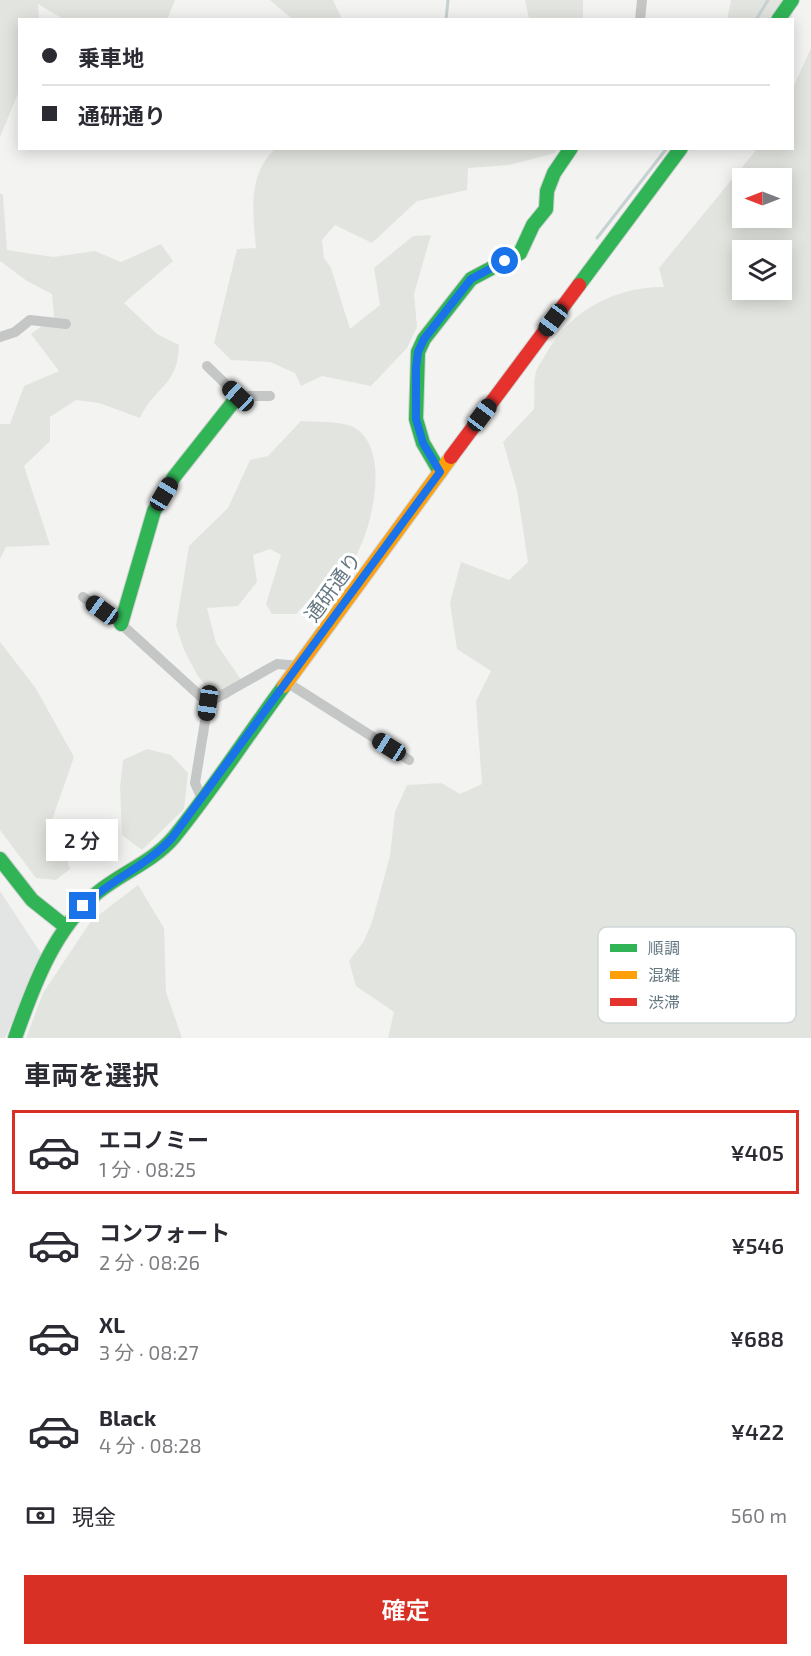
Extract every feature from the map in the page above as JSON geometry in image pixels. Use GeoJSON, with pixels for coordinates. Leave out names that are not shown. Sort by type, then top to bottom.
{"type":"FeatureCollection","features":[{"type":"Feature","properties":{"kind":"street"},"geometry":{"type":"LineString","coordinates":[[640,18],[642,0]]}},
{"type":"Feature","properties":{"kind":"street"},"geometry":{"type":"LineString","coordinates":[[779,18],[792,0]]}},
{"type":"Feature","properties":{"kind":"street"},"geometry":{"type":"LineString","coordinates":[[440,472],[423,443],[416,419],[418,352],[424,339],[471,279],[520,253],[533,225],[546,209],[547,191],[554,173],[570,150]]}},
{"type":"Feature","properties":{"kind":"street","name":"通研通り"},"geometry":{"type":"LineString","coordinates":[[15,1038],[26,1008],[66,927],[97,893],[162,849],[202,799],[440,472],[680,150]]}},
{"type":"Feature","properties":{"kind":"street"},"geometry":{"type":"LineString","coordinates":[[0,337],[15,332],[30,320],[66,324]]}},
{"type":"Feature","properties":{"kind":"street"},"geometry":{"type":"LineString","coordinates":[[207,366],[238,396],[270,396]]}},
{"type":"Feature","properties":{"kind":"street"},"geometry":{"type":"LineString","coordinates":[[121,624],[154,511],[174,477],[238,396]]}},
{"type":"Feature","properties":{"kind":"street"},"geometry":{"type":"LineString","coordinates":[[83,597],[121,624],[208,703]]}},
{"type":"Feature","properties":{"kind":"street"},"geometry":{"type":"LineString","coordinates":[[208,703],[277,664],[300,666]]}},
{"type":"Feature","properties":{"kind":"street"},"geometry":{"type":"LineString","coordinates":[[288,683],[409,760]]}},
{"type":"Feature","properties":{"kind":"street"},"geometry":{"type":"LineString","coordinates":[[202,799],[195,783],[208,703]]}},
{"type":"Feature","properties":{"kind":"street"},"geometry":{"type":"LineString","coordinates":[[0,859],[32,900],[66,927]]}},
{"type":"Feature","properties":{"kind":"shaded area"},"geometry":{"type":"Polygon","coordinates":[[[0,0],[175,0],[168,18],[61,18],[38,4],[39,18],[18,18],[18,93],[0,137],[0,0]]]}},
{"type":"Feature","properties":{"kind":"shaded area"},"geometry":{"type":"Polygon","coordinates":[[[270,0],[333,0],[342,18],[291,18],[270,0]]]}},
{"type":"Feature","properties":{"kind":"shaded area"},"geometry":{"type":"Polygon","coordinates":[[[525,0],[583,0],[583,18],[529,18],[525,0]]]}},
{"type":"Feature","properties":{"kind":"shaded area"},"geometry":{"type":"Polygon","coordinates":[[[731,0],[795,0],[791,18],[727,18],[731,0]]]}},
{"type":"Feature","properties":{"kind":"shaded area"},"geometry":{"type":"Polygon","coordinates":[[[811,48],[811,1038],[388,1038],[394,1012],[356,986],[349,961],[364,941],[372,922],[390,856],[395,812],[407,785],[441,783],[460,794],[482,784],[476,701],[491,671],[457,649],[450,603],[461,562],[509,580],[528,562],[517,490],[503,442],[534,409],[537,369],[557,337],[569,324],[597,303],[612,296],[646,288],[664,287],[659,268],[732,179],[732,228],[792,228],[792,168],[741,168],[756,150],[794,150],[794,86],[811,48]]]}},
{"type":"Feature","properties":{"kind":"shaded area"},"geometry":{"type":"Polygon","coordinates":[[[274,150],[556,150],[555,153],[509,165],[468,168],[467,190],[417,201],[372,243],[335,225],[322,240],[324,258],[331,268],[350,329],[380,305],[374,268],[413,236],[431,235],[414,294],[417,327],[407,348],[371,386],[322,376],[301,386],[295,373],[270,362],[231,360],[214,343],[237,249],[256,248],[254,195],[260,171],[274,150]]]}},
{"type":"Feature","properties":{"kind":"shaded area"},"geometry":{"type":"Polygon","coordinates":[[[0,193],[3,195],[7,250],[53,257],[95,251],[121,262],[161,244],[173,261],[124,303],[157,334],[179,345],[175,369],[140,418],[99,403],[76,400],[50,417],[50,441],[24,466],[50,545],[6,547],[0,559],[0,424],[10,424],[24,386],[59,371],[31,334],[54,317],[52,294],[27,281],[0,261],[0,193]]]}},
{"type":"Feature","properties":{"kind":"shaded area"},"geometry":{"type":"Polygon","coordinates":[[[301,421],[346,424],[365,437],[373,453],[375,474],[370,519],[363,541],[345,572],[319,591],[296,614],[272,614],[266,604],[281,555],[270,549],[253,555],[257,582],[238,606],[207,608],[216,643],[244,684],[227,699],[211,693],[198,676],[185,652],[176,626],[189,546],[228,508],[250,460],[268,456],[301,421]]]}},
{"type":"Feature","properties":{"kind":"shaded area"},"geometry":{"type":"Polygon","coordinates":[[[0,642],[35,687],[74,757],[52,820],[70,869],[56,880],[36,878],[0,830],[0,642]]]}},
{"type":"Feature","properties":{"kind":"shaded area"},"geometry":{"type":"Polygon","coordinates":[[[147,749],[171,755],[188,773],[184,809],[142,850],[122,835],[120,788],[123,760],[147,749]]]}},
{"type":"Feature","properties":{"kind":"shaded area"},"geometry":{"type":"Polygon","coordinates":[[[138,885],[164,928],[166,992],[182,1038],[26,1038],[43,993],[91,921],[138,885]]]}},
{"type":"Feature","properties":{"kind":"shaded area"},"geometry":{"type":"Polygon","coordinates":[[[0,891],[42,955],[5,1038],[0,1038],[0,891]]]}},
{"type":"Feature","properties":{"kind":"waterway"},"geometry":{"type":"LineString","coordinates":[[446,18],[448,0]]}},
{"type":"Feature","properties":{"kind":"waterway"},"geometry":{"type":"LineString","coordinates":[[757,18],[768,0]]}},
{"type":"Feature","properties":{"kind":"waterway"},"geometry":{"type":"LineString","coordinates":[[597,238],[665,150]]}},
{"type":"Feature","properties":{"kind":"traffic: fast"},"geometry":{"type":"LineString","coordinates":[[779,18],[792,0]]}},
{"type":"Feature","properties":{"kind":"traffic: fast"},"geometry":{"type":"LineString","coordinates":[[440,472],[423,443],[416,419],[418,352],[424,339],[471,279],[520,253],[533,225],[546,209],[547,191],[554,173],[570,150]]}},
{"type":"Feature","properties":{"kind":"traffic: fast"},"geometry":{"type":"LineString","coordinates":[[579,285],[680,150]]}},
{"type":"Feature","properties":{"kind":"traffic: fast"},"geometry":{"type":"LineString","coordinates":[[121,624],[154,511],[174,477],[238,396]]}},
{"type":"Feature","properties":{"kind":"traffic: fast"},"geometry":{"type":"LineString","coordinates":[[15,1038],[38,979],[57,941],[69,924],[97,893],[166,846],[284,686]]}},
{"type":"Feature","properties":{"kind":"traffic: fast"},"geometry":{"type":"LineString","coordinates":[[0,859],[32,900],[66,927]]}},
{"type":"Feature","properties":{"kind":"traffic: slow"},"geometry":{"type":"LineString","coordinates":[[284,686],[451,457]]}},
{"type":"Feature","properties":{"kind":"traffic: jam"},"geometry":{"type":"LineString","coordinates":[[451,457],[579,285]]}},
{"type":"Feature","properties":{"kind":"route"},"geometry":{"type":"LineString","coordinates":[[83,906],[97,893],[148,860],[172,838],[440,472],[423,443],[416,419],[418,352],[424,339],[471,279],[505,261]]}}]}
